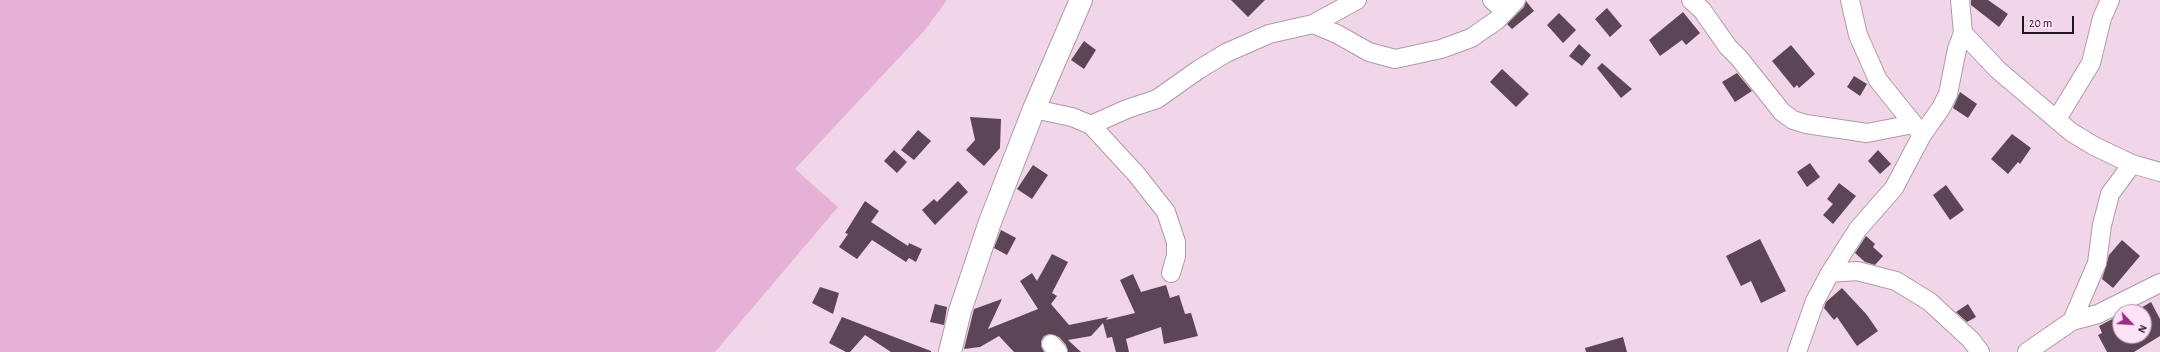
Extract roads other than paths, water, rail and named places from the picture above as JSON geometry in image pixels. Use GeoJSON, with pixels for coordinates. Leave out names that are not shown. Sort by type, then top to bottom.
{"type":"FeatureCollection","features":[{"type":"Feature","properties":{"kind":"street"},"geometry":{"type":"LineString","coordinates":[[950,352],[960,311],[990,222],[1034,109],[1081,0]]}},
{"type":"Feature","properties":{"kind":"street"},"geometry":{"type":"LineString","coordinates":[[1092,125],[1126,109],[1157,98],[1226,53],[1268,34],[1313,24],[1357,0]]}},
{"type":"Feature","properties":{"kind":"street"},"geometry":{"type":"LineString","coordinates":[[1691,0],[1702,10],[1728,47],[1740,58],[1782,112],[1793,120],[1806,124],[1867,132],[1918,130]]}},
{"type":"Feature","properties":{"kind":"street"},"geometry":{"type":"LineString","coordinates":[[1850,0],[1858,34],[1878,80],[1918,130]]}},
{"type":"Feature","properties":{"kind":"street"},"geometry":{"type":"LineString","coordinates":[[1797,352],[1815,301],[1830,273],[1858,229],[1894,188],[1918,130],[1948,94],[1957,49],[1963,33],[1960,0]]}},
{"type":"Feature","properties":{"kind":"street"},"geometry":{"type":"LineString","coordinates":[[2057,119],[2090,63],[2102,18],[2110,0]]}},
{"type":"Feature","properties":{"kind":"street"},"geometry":{"type":"LineString","coordinates":[[1313,24],[1338,34],[1369,52],[1395,59],[1441,49],[1471,38],[1489,26],[1505,4]]}},
{"type":"Feature","properties":{"kind":"street"},"geometry":{"type":"LineString","coordinates":[[1963,33],[1998,70],[2071,132],[2094,146],[2132,164],[2160,172]]}},
{"type":"Feature","properties":{"kind":"street"},"geometry":{"type":"LineString","coordinates":[[1034,109],[1072,117],[1092,125],[1138,175],[1166,212],[1176,242],[1176,256],[1172,273]]}},
{"type":"Feature","properties":{"kind":"street"},"geometry":{"type":"LineString","coordinates":[[2072,321],[2097,263],[2102,225],[2110,194],[2132,164]]}},
{"type":"Feature","properties":{"kind":"street"},"geometry":{"type":"LineString","coordinates":[[1830,273],[1857,272],[1896,281],[1930,302],[1971,340],[1980,352]]}},
{"type":"Feature","properties":{"kind":"street"},"geometry":{"type":"LineString","coordinates":[[2027,352],[2072,321],[2098,314],[2160,282]]}}]}
